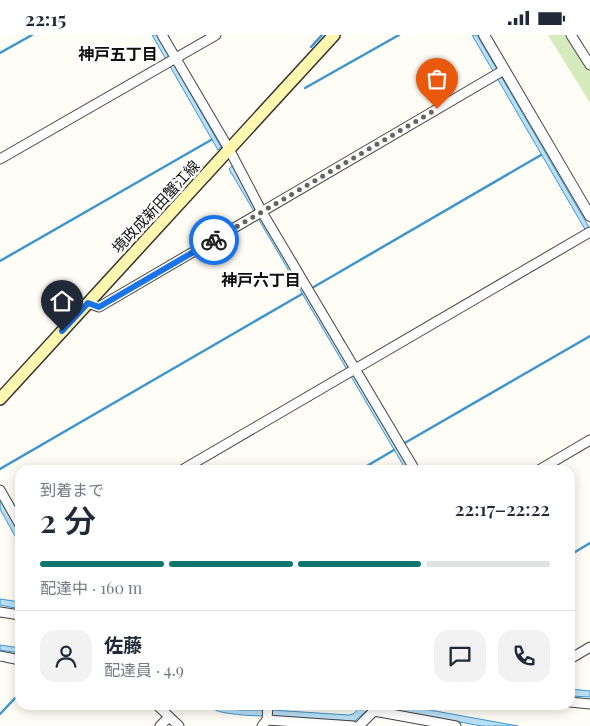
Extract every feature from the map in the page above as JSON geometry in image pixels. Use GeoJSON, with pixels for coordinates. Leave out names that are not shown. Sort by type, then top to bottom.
{"type":"FeatureCollection","features":[{"type":"Feature","properties":{"kind":"main road","name":"境政成新田蟹江線"},"geometry":{"type":"LineString","coordinates":[[0,399],[334,35]]}},
{"type":"Feature","properties":{"kind":"street"},"geometry":{"type":"LineString","coordinates":[[162,35],[172,61],[229,149],[259,214],[352,371],[412,465]]}},
{"type":"Feature","properties":{"kind":"street"},"geometry":{"type":"LineString","coordinates":[[0,159],[216,35]]}},
{"type":"Feature","properties":{"kind":"street"},"geometry":{"type":"LineString","coordinates":[[484,35],[500,73],[590,217]]}},
{"type":"Feature","properties":{"kind":"street"},"geometry":{"type":"LineString","coordinates":[[571,35],[590,65]]}},
{"type":"Feature","properties":{"kind":"street"},"geometry":{"type":"LineString","coordinates":[[88,303],[99,307],[500,73]]}},
{"type":"Feature","properties":{"kind":"street"},"geometry":{"type":"LineString","coordinates":[[191,465],[588,233]]}},
{"type":"Feature","properties":{"kind":"street"},"geometry":{"type":"LineString","coordinates":[[548,465],[590,440]]}},
{"type":"Feature","properties":{"kind":"street"},"geometry":{"type":"LineString","coordinates":[[0,490],[15,516]]}},
{"type":"Feature","properties":{"kind":"street"},"geometry":{"type":"LineString","coordinates":[[0,612],[15,614]]}},
{"type":"Feature","properties":{"kind":"street"},"geometry":{"type":"LineString","coordinates":[[575,656],[590,647]]}},
{"type":"Feature","properties":{"kind":"street"},"geometry":{"type":"LineString","coordinates":[[0,656],[15,658]]}},
{"type":"Feature","properties":{"kind":"street"},"geometry":{"type":"LineString","coordinates":[[575,702],[590,704]]}},
{"type":"Feature","properties":{"kind":"street"},"geometry":{"type":"LineString","coordinates":[[162,710],[179,726]]}},
{"type":"Feature","properties":{"kind":"street"},"geometry":{"type":"LineString","coordinates":[[359,726],[374,711],[456,726]]}},
{"type":"Feature","properties":{"kind":"street"},"geometry":{"type":"LineString","coordinates":[[266,716],[353,726]]}},
{"type":"Feature","properties":{"kind":"street"},"geometry":{"type":"LineString","coordinates":[[160,726],[169,717]]}},
{"type":"Feature","properties":{"kind":"green space"},"geometry":{"type":"Polygon","coordinates":[[[548,35],[568,35],[590,70],[590,103],[548,35]]]}},
{"type":"Feature","properties":{"kind":"water"},"geometry":{"type":"Polygon","coordinates":[[[152,35],[157,35],[221,147],[218,150],[152,35]]]}},
{"type":"Feature","properties":{"kind":"water"},"geometry":{"type":"Polygon","coordinates":[[[472,35],[477,35],[590,229],[590,238],[472,35]]]}},
{"type":"Feature","properties":{"kind":"water"},"geometry":{"type":"Polygon","coordinates":[[[233,165],[407,465],[403,465],[229,169],[233,165]]]}},
{"type":"Feature","properties":{"kind":"water"},"geometry":{"type":"Polygon","coordinates":[[[0,496],[15,523],[15,536],[0,509],[0,496]]]}},
{"type":"Feature","properties":{"kind":"water"},"geometry":{"type":"Polygon","coordinates":[[[0,599],[15,601],[15,608],[0,605],[0,599]]]}},
{"type":"Feature","properties":{"kind":"water"},"geometry":{"type":"Polygon","coordinates":[[[0,645],[15,647],[15,652],[0,650],[0,645]]]}},
{"type":"Feature","properties":{"kind":"water"},"geometry":{"type":"Polygon","coordinates":[[[575,690],[590,691],[590,697],[575,696],[575,690]]]}},
{"type":"Feature","properties":{"kind":"water"},"geometry":{"type":"Polygon","coordinates":[[[216,710],[271,710],[349,715],[357,710],[367,710],[355,721],[242,715],[216,710]]]}},
{"type":"Feature","properties":{"kind":"water"},"geometry":{"type":"Polygon","coordinates":[[[394,710],[430,710],[518,726],[482,726],[394,710]]]}},
{"type":"Feature","properties":{"kind":"waterway"},"geometry":{"type":"LineString","coordinates":[[0,53],[32,35]]}},
{"type":"Feature","properties":{"kind":"waterway"},"geometry":{"type":"LineString","coordinates":[[311,47],[322,35]]}},
{"type":"Feature","properties":{"kind":"waterway"},"geometry":{"type":"LineString","coordinates":[[305,88],[399,35]]}},
{"type":"Feature","properties":{"kind":"waterway"},"geometry":{"type":"LineString","coordinates":[[0,261],[211,140]]}},
{"type":"Feature","properties":{"kind":"waterway"},"geometry":{"type":"LineString","coordinates":[[312,288],[541,155]]}},
{"type":"Feature","properties":{"kind":"waterway"},"geometry":{"type":"LineString","coordinates":[[0,469],[302,294]]}},
{"type":"Feature","properties":{"kind":"waterway"},"geometry":{"type":"LineString","coordinates":[[403,444],[590,336]]}},
{"type":"Feature","properties":{"kind":"waterway"},"geometry":{"type":"LineString","coordinates":[[368,465],[394,450]]}},
{"type":"Feature","properties":{"kind":"waterway"},"geometry":{"type":"LineString","coordinates":[[575,552],[590,543]]}},
{"type":"Feature","properties":{"kind":"waterway"},"geometry":{"type":"LineString","coordinates":[[0,714],[15,698]]}},
{"type":"Feature","properties":{"kind":"way so far"},"geometry":{"type":"LineString","coordinates":[[214,240],[437,109]]}},
{"type":"Feature","properties":{"kind":"district","name":"神戸五丁目"},"geometry":{"type":"Point","coordinates":[118,54]}},
{"type":"Feature","properties":{"kind":"district","name":"神戸六丁目"},"geometry":{"type":"Point","coordinates":[261,280]}},
{"type":"Feature","properties":{"kind":"route"},"geometry":{"type":"LineString","coordinates":[[62,331],[88,303],[99,307],[214,240]]}}]}
